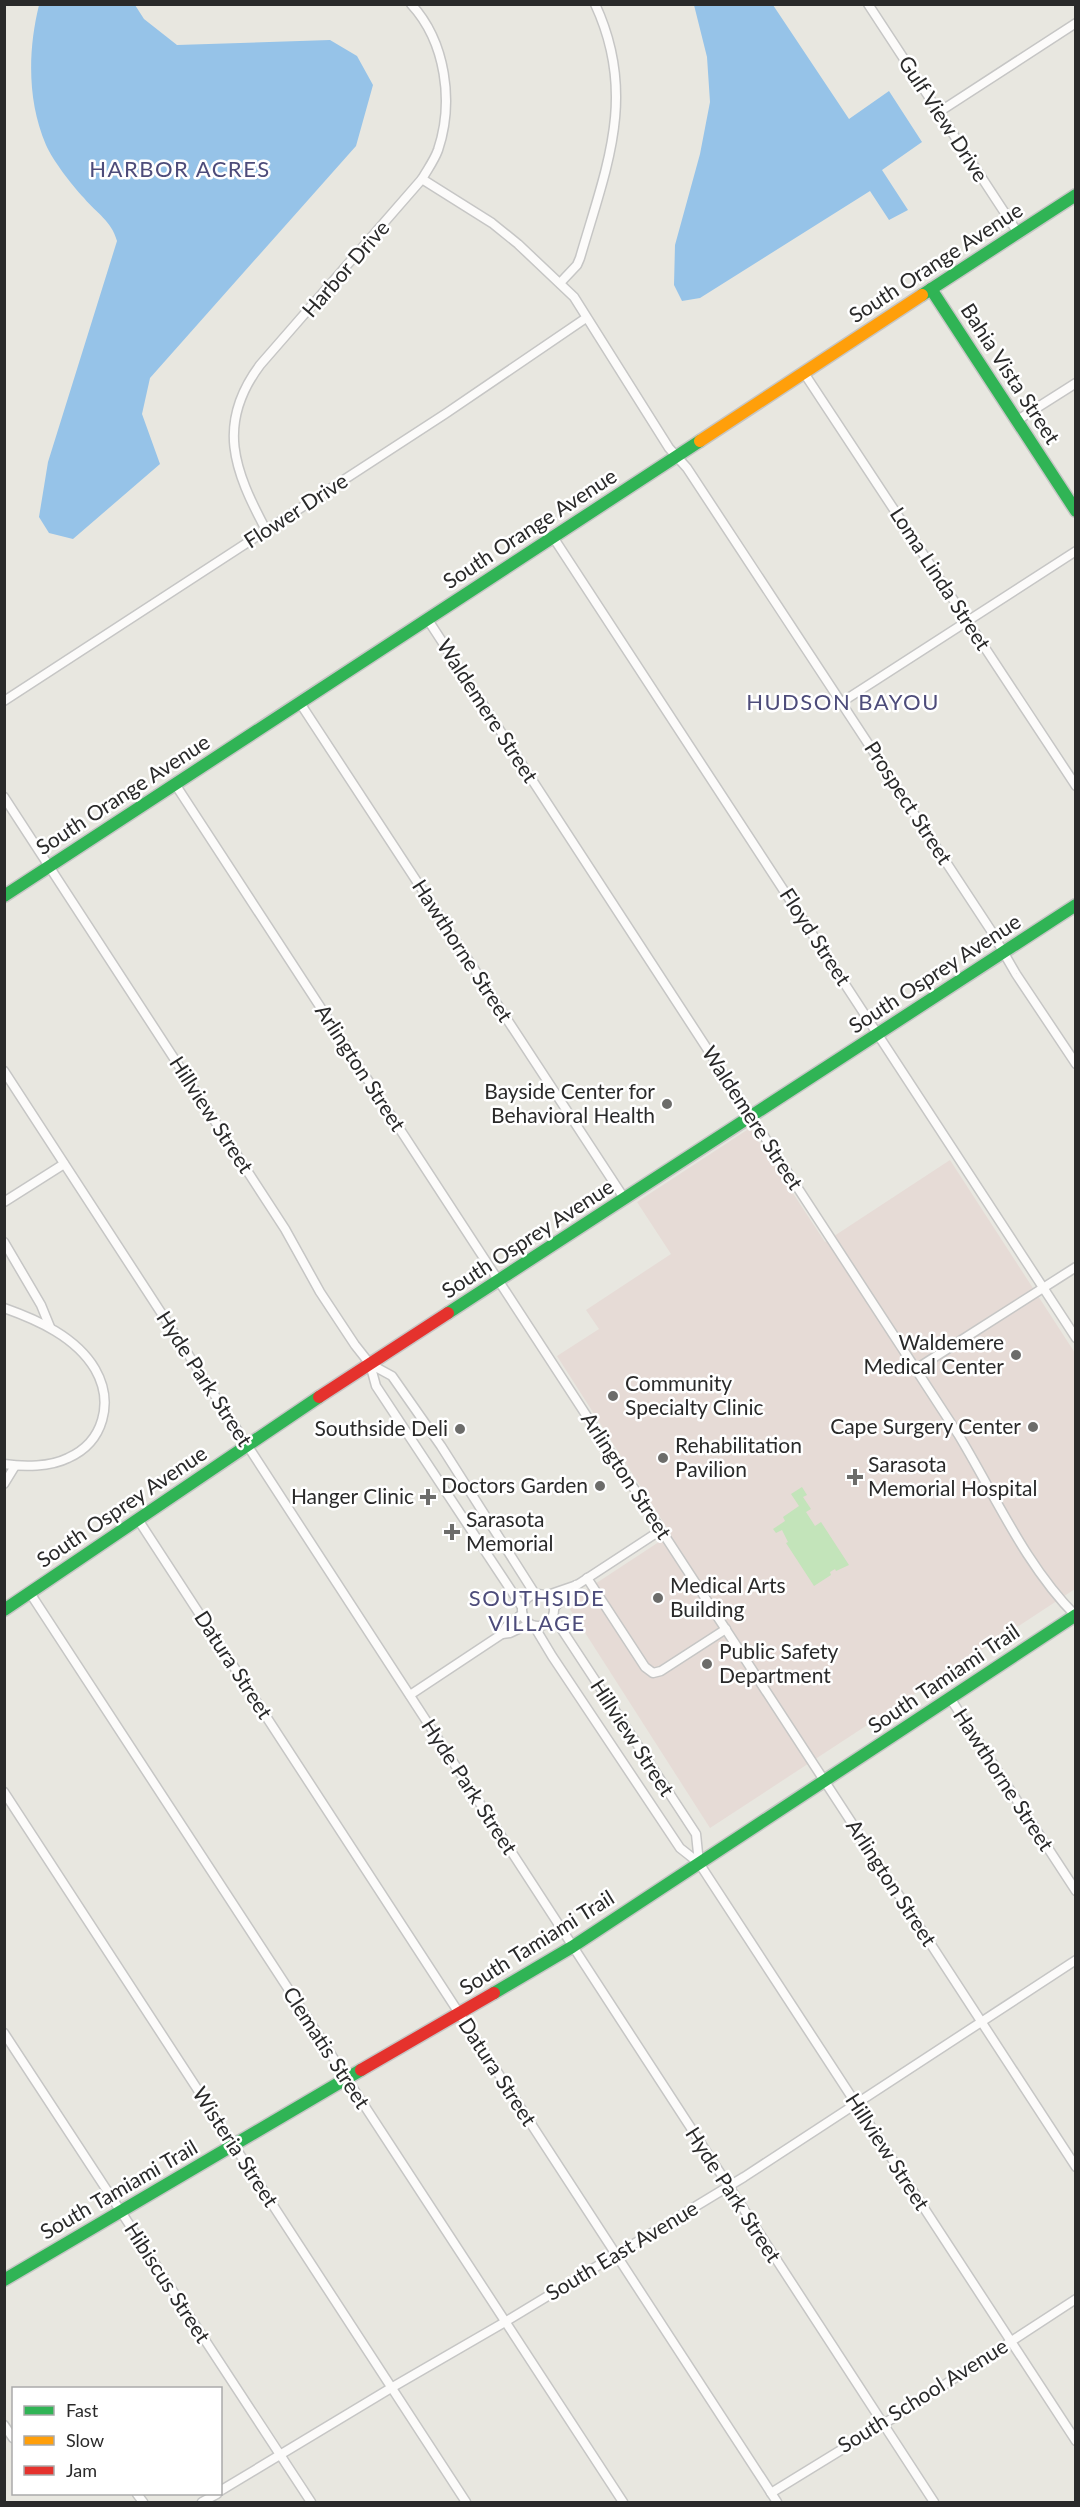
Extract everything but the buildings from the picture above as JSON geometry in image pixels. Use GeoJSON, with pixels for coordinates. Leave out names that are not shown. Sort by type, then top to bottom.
{"type":"FeatureCollection","features":[{"type":"Feature","properties":{"kind":"street","name":"Harbor Drive"},"geometry":{"type":"LineString","coordinates":[[266,530],[247,495],[235,456],[234,425],[242,394],[260,365],[422,179],[435,158],[443,133],[446,90],[440,54],[426,24],[411,4]]}},
{"type":"Feature","properties":{"kind":"street"},"geometry":{"type":"LineString","coordinates":[[560,282],[577,265],[580,258],[612,145],[616,121],[617,84],[614,62],[595,4]]}},
{"type":"Feature","properties":{"kind":"street","name":"Gulf View Drive"},"geometry":{"type":"LineString","coordinates":[[868,4],[1018,233]]}},
{"type":"Feature","properties":{"kind":"street"},"geometry":{"type":"LineString","coordinates":[[939,112],[1076,23]]}},
{"type":"Feature","properties":{"kind":"street"},"geometry":{"type":"LineString","coordinates":[[422,179],[492,223],[560,282],[573,297],[669,448],[677,456]]}},
{"type":"Feature","properties":{"kind":"street","name":"South Orange Avenue"},"geometry":{"type":"LineString","coordinates":[[4,896],[1076,195]]}},
{"type":"Feature","properties":{"kind":"street","name":"Bahia Vista Street"},"geometry":{"type":"LineString","coordinates":[[931,289],[1076,511]]}},
{"type":"Feature","properties":{"kind":"street","name":"Flower Drive"},"geometry":{"type":"LineString","coordinates":[[4,701],[445,414],[586,318]]}},
{"type":"Feature","properties":{"kind":"street","name":"Loma Linda Street"},"geometry":{"type":"LineString","coordinates":[[804,373],[1076,786]]}},
{"type":"Feature","properties":{"kind":"street"},"geometry":{"type":"LineString","coordinates":[[1016,421],[1076,383]]}},
{"type":"Feature","properties":{"kind":"street","name":"Prospect Street"},"geometry":{"type":"LineString","coordinates":[[677,456],[842,702],[1076,1064]]}},
{"type":"Feature","properties":{"kind":"street","name":"Floyd Street"},"geometry":{"type":"LineString","coordinates":[[553,537],[1076,1338]]}},
{"type":"Feature","properties":{"kind":"street"},"geometry":{"type":"LineString","coordinates":[[842,702],[1076,550]]}},
{"type":"Feature","properties":{"kind":"street","name":"Waldemere Street"},"geometry":{"type":"LineString","coordinates":[[428,620],[916,1369],[964,1444],[1051,1590],[1075,1616]]}},
{"type":"Feature","properties":{"kind":"street","name":"Hawthorne Street"},"geometry":{"type":"LineString","coordinates":[[300,703],[624,1198]]}},
{"type":"Feature","properties":{"kind":"street","name":"Arlington Street"},"geometry":{"type":"LineString","coordinates":[[175,784],[1076,2167]]}},
{"type":"Feature","properties":{"kind":"street","name":"Hillview Street"},"geometry":{"type":"LineString","coordinates":[[4,797],[285,1229],[320,1292],[370,1364],[376,1386],[522,1611]]}},
{"type":"Feature","properties":{"kind":"street","name":"South Osprey Avenue"},"geometry":{"type":"LineString","coordinates":[[4,1610],[370,1364],[1076,905]]}},
{"type":"Feature","properties":{"kind":"street","name":"Hyde Park Street"},"geometry":{"type":"LineString","coordinates":[[4,1071],[727,2187],[934,2502]]}},
{"type":"Feature","properties":{"kind":"street"},"geometry":{"type":"LineString","coordinates":[[4,1202],[64,1164]]}},
{"type":"Feature","properties":{"kind":"street"},"geometry":{"type":"LineString","coordinates":[[4,1242],[41,1305],[50,1327]]}},
{"type":"Feature","properties":{"kind":"street"},"geometry":{"type":"LineString","coordinates":[[916,1369],[1076,1267]]}},
{"type":"Feature","properties":{"kind":"street"},"geometry":{"type":"LineString","coordinates":[[4,1308],[50,1327],[70,1342],[94,1367],[105,1399],[106,1413],[98,1429],[78,1453],[53,1463],[15,1466],[4,1464]]}},
{"type":"Feature","properties":{"kind":"street","name":"Hillview Street"},"geometry":{"type":"LineString","coordinates":[[370,1364],[392,1376],[441,1446],[535,1594]]}},
{"type":"Feature","properties":{"kind":"street"},"geometry":{"type":"LineString","coordinates":[[4,1484],[15,1466]]}},
{"type":"Feature","properties":{"kind":"street","name":"Datura Street"},"geometry":{"type":"LineString","coordinates":[[139,1521],[777,2502]]}},
{"type":"Feature","properties":{"kind":"street"},"geometry":{"type":"LineString","coordinates":[[410,1695],[502,1634],[532,1625],[546,1625],[553,1612],[577,1585],[661,1530]]}},
{"type":"Feature","properties":{"kind":"street"},"geometry":{"type":"LineString","coordinates":[[587,1578],[648,1671],[657,1673],[726,1629]]}},
{"type":"Feature","properties":{"kind":"street"},"geometry":{"type":"LineString","coordinates":[[545,1596],[577,1585]]}},
{"type":"Feature","properties":{"kind":"street","name":"Clematis Street"},"geometry":{"type":"LineString","coordinates":[[30,1593],[622,2502]]}},
{"type":"Feature","properties":{"kind":"street"},"geometry":{"type":"LineString","coordinates":[[502,1634],[522,1611],[529,1597],[535,1594],[545,1596],[552,1601],[553,1612]]}},
{"type":"Feature","properties":{"kind":"street"},"geometry":{"type":"LineString","coordinates":[[522,1611],[532,1625]]}},
{"type":"Feature","properties":{"kind":"street","name":"Hillview Street"},"geometry":{"type":"LineString","coordinates":[[553,1612],[696,1834],[699,1863]]}},
{"type":"Feature","properties":{"kind":"street","name":"South Tamiami Trail"},"geometry":{"type":"LineString","coordinates":[[4,2280],[572,1947],[1075,1616]]}},
{"type":"Feature","properties":{"kind":"street","name":"Hillview Street"},"geometry":{"type":"LineString","coordinates":[[532,1625],[680,1848],[699,1863],[1076,2441]]}},
{"type":"Feature","properties":{"kind":"street","name":"Hawthorne Street"},"geometry":{"type":"LineString","coordinates":[[950,1698],[1076,1891]]}},
{"type":"Feature","properties":{"kind":"street","name":"Wisteria Street"},"geometry":{"type":"LineString","coordinates":[[4,1792],[466,2502]]}},
{"type":"Feature","properties":{"kind":"street","name":"South East Avenue"},"geometry":{"type":"LineString","coordinates":[[222,2490],[727,2187],[1076,1960]]}},
{"type":"Feature","properties":{"kind":"street","name":"Hibiscus Street"},"geometry":{"type":"LineString","coordinates":[[4,2032],[311,2502]]}},
{"type":"Feature","properties":{"kind":"street","name":"South School Avenue"},"geometry":{"type":"LineString","coordinates":[[771,2493],[1076,2299]]}},
{"type":"Feature","properties":{"kind":"shaded area","name":"Sarasota Memorial Hospital"},"geometry":{"type":"Polygon","coordinates":[[[750,1128],[825,1242],[950,1160],[1075,1353],[1075,1589],[710,1828],[566,1603],[671,1534],[557,1356],[599,1329],[586,1310],[671,1254],[637,1202],[750,1128]]]}},
{"type":"Feature","properties":{"kind":"green space"},"geometry":{"type":"Polygon","coordinates":[[[802,1487],[807,1495],[803,1497],[811,1509],[806,1512],[815,1526],[821,1522],[849,1565],[830,1572],[831,1575],[814,1586],[786,1543],[788,1542],[782,1530],[776,1533],[773,1529],[785,1521],[783,1517],[799,1506],[791,1494],[802,1487]]]}},
{"type":"Feature","properties":{"kind":"water"},"geometry":{"type":"Polygon","coordinates":[[[39,5],[135,5],[144,19],[177,45],[330,40],[357,56],[373,85],[356,146],[150,378],[142,414],[160,464],[73,539],[49,533],[39,517],[48,462],[117,241],[107,222],[79,193],[58,165],[46,145],[40,128],[35,111],[31,75],[35,22],[39,5]]]}},
{"type":"Feature","properties":{"kind":"water"},"geometry":{"type":"Polygon","coordinates":[[[694,5],[773,5],[849,119],[889,91],[922,142],[882,170],[908,210],[889,220],[870,191],[700,298],[682,301],[674,285],[675,245],[700,154],[710,102],[707,57],[694,5]]]}},
{"type":"Feature","properties":{"kind":"traffic: fast"},"geometry":{"type":"LineString","coordinates":[[922,295],[1076,195]]}},
{"type":"Feature","properties":{"kind":"traffic: fast"},"geometry":{"type":"LineString","coordinates":[[931,289],[1076,511]]}},
{"type":"Feature","properties":{"kind":"traffic: fast"},"geometry":{"type":"LineString","coordinates":[[4,896],[700,441]]}},
{"type":"Feature","properties":{"kind":"traffic: fast"},"geometry":{"type":"LineString","coordinates":[[448,1313],[1076,905]]}},
{"type":"Feature","properties":{"kind":"traffic: fast"},"geometry":{"type":"LineString","coordinates":[[4,1610],[319,1397]]}},
{"type":"Feature","properties":{"kind":"traffic: fast"},"geometry":{"type":"LineString","coordinates":[[494,1993],[572,1947],[1076,1615]]}},
{"type":"Feature","properties":{"kind":"traffic: fast"},"geometry":{"type":"LineString","coordinates":[[4,2280],[361,2070]]}},
{"type":"Feature","properties":{"kind":"traffic: slow"},"geometry":{"type":"LineString","coordinates":[[700,441],[922,295]]}},
{"type":"Feature","properties":{"kind":"traffic: jam"},"geometry":{"type":"LineString","coordinates":[[319,1397],[448,1313]]}},
{"type":"Feature","properties":{"kind":"traffic: jam"},"geometry":{"type":"LineString","coordinates":[[361,2070],[494,1993]]}},
{"type":"Feature","properties":{"kind":"place","name":"Bayside Center for Behavioral Health"},"geometry":{"type":"Point","coordinates":[667,1104]}},
{"type":"Feature","properties":{"kind":"place","name":"Waldemere Medical Center"},"geometry":{"type":"Point","coordinates":[1016,1355]}},
{"type":"Feature","properties":{"kind":"place","name":"Community Specialty Clinic"},"geometry":{"type":"Point","coordinates":[613,1396]}},
{"type":"Feature","properties":{"kind":"place","name":"Cape Surgery Center"},"geometry":{"type":"Point","coordinates":[1033,1427]}},
{"type":"Feature","properties":{"kind":"place","name":"Southside Deli"},"geometry":{"type":"Point","coordinates":[460,1429]}},
{"type":"Feature","properties":{"kind":"place","name":"Rehabilitation Pavilion"},"geometry":{"type":"Point","coordinates":[663,1458]}},
{"type":"Feature","properties":{"kind":"place","name":"Sarasota Memorial Hospital"},"geometry":{"type":"Point","coordinates":[855,1477]}},
{"type":"Feature","properties":{"kind":"place","name":"Doctors Garden"},"geometry":{"type":"Point","coordinates":[600,1486]}},
{"type":"Feature","properties":{"kind":"place","name":"Hanger Clinic"},"geometry":{"type":"Point","coordinates":[428,1497]}},
{"type":"Feature","properties":{"kind":"place","name":"Sarasota Memorial"},"geometry":{"type":"Point","coordinates":[452,1532]}},
{"type":"Feature","properties":{"kind":"place","name":"Medical Arts Building"},"geometry":{"type":"Point","coordinates":[658,1598]}},
{"type":"Feature","properties":{"kind":"place","name":"Public Safety Department"},"geometry":{"type":"Point","coordinates":[707,1664]}},
{"type":"Feature","properties":{"kind":"district","name":"HARBOR ACRES"},"geometry":{"type":"Point","coordinates":[180,169]}},
{"type":"Feature","properties":{"kind":"district","name":"HUDSON BAYOU"},"geometry":{"type":"Point","coordinates":[843,702]}},
{"type":"Feature","properties":{"kind":"district","name":"SOUTHSIDE VILLAGE"},"geometry":{"type":"Point","coordinates":[537,1610]}}]}
